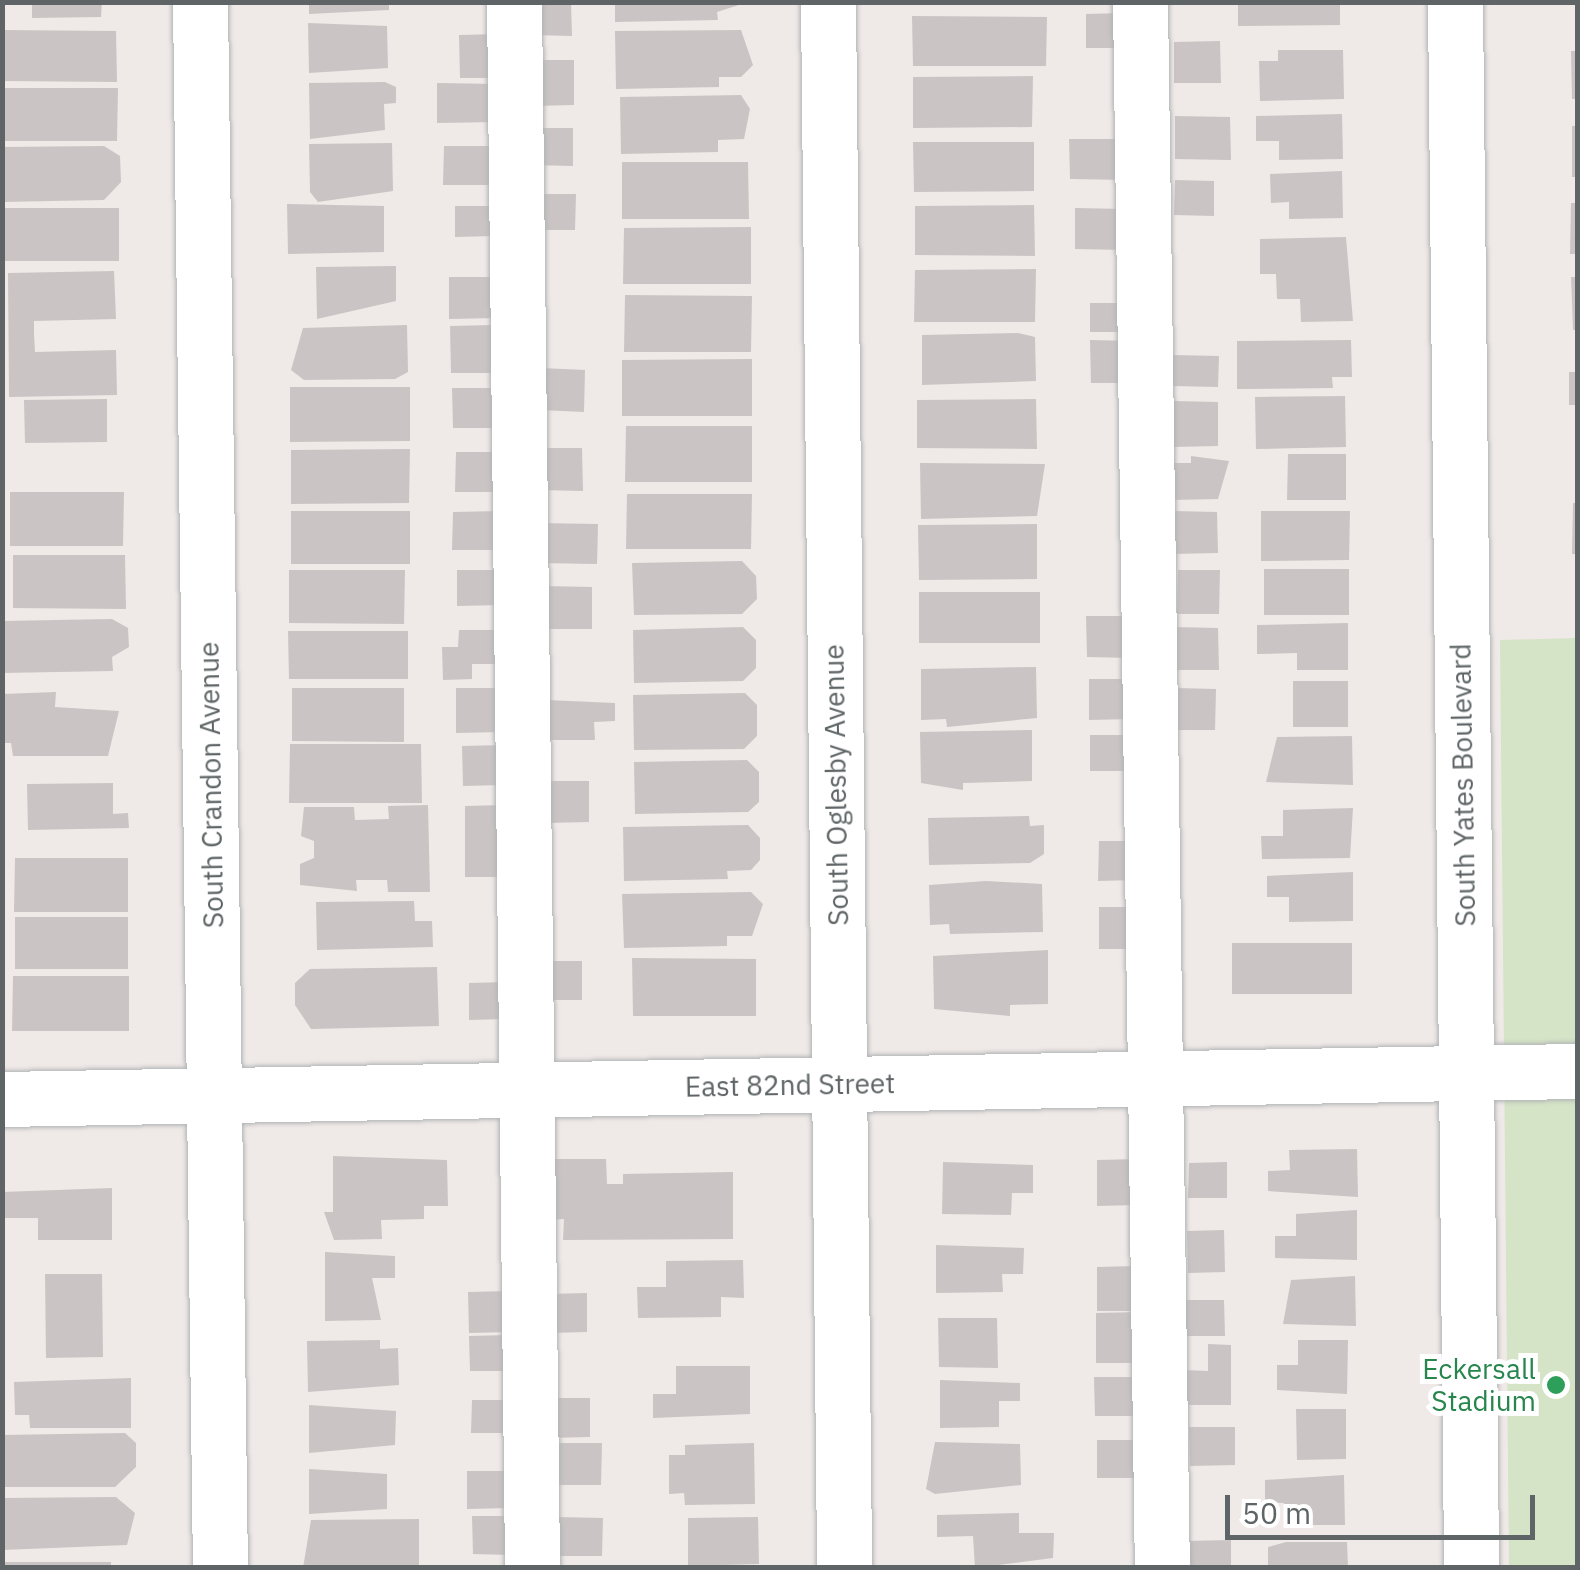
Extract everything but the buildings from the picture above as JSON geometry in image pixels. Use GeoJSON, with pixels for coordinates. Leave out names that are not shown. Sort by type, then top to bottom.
{"type":"FeatureCollection","features":[{"type":"Feature","properties":{"kind":"street","name":"South Crandon Avenue"},"geometry":{"type":"LineString","coordinates":[[200,2],[220,1568]]}},
{"type":"Feature","properties":{"kind":"street"},"geometry":{"type":"LineString","coordinates":[[514,2],[532,1568]]}},
{"type":"Feature","properties":{"kind":"street","name":"South Oglesby Avenue"},"geometry":{"type":"LineString","coordinates":[[828,2],[844,1568]]}},
{"type":"Feature","properties":{"kind":"street"},"geometry":{"type":"LineString","coordinates":[[1140,2],[1162,1568]]}},
{"type":"Feature","properties":{"kind":"street","name":"South Yates Boulevard"},"geometry":{"type":"LineString","coordinates":[[1454,2],[1472,1568]]}},
{"type":"Feature","properties":{"kind":"street","name":"East 82nd Street"},"geometry":{"type":"LineString","coordinates":[[2,1098],[1578,1071]]}},
{"type":"Feature","properties":{"kind":"green space"},"geometry":{"type":"Polygon","coordinates":[[[1577,638],[1577,1567],[1509,1567],[1500,640],[1577,638]]]}},
{"type":"Feature","properties":{"kind":"place","name":"Eckersall Stadium"},"geometry":{"type":"Point","coordinates":[1556,1385]}}]}
